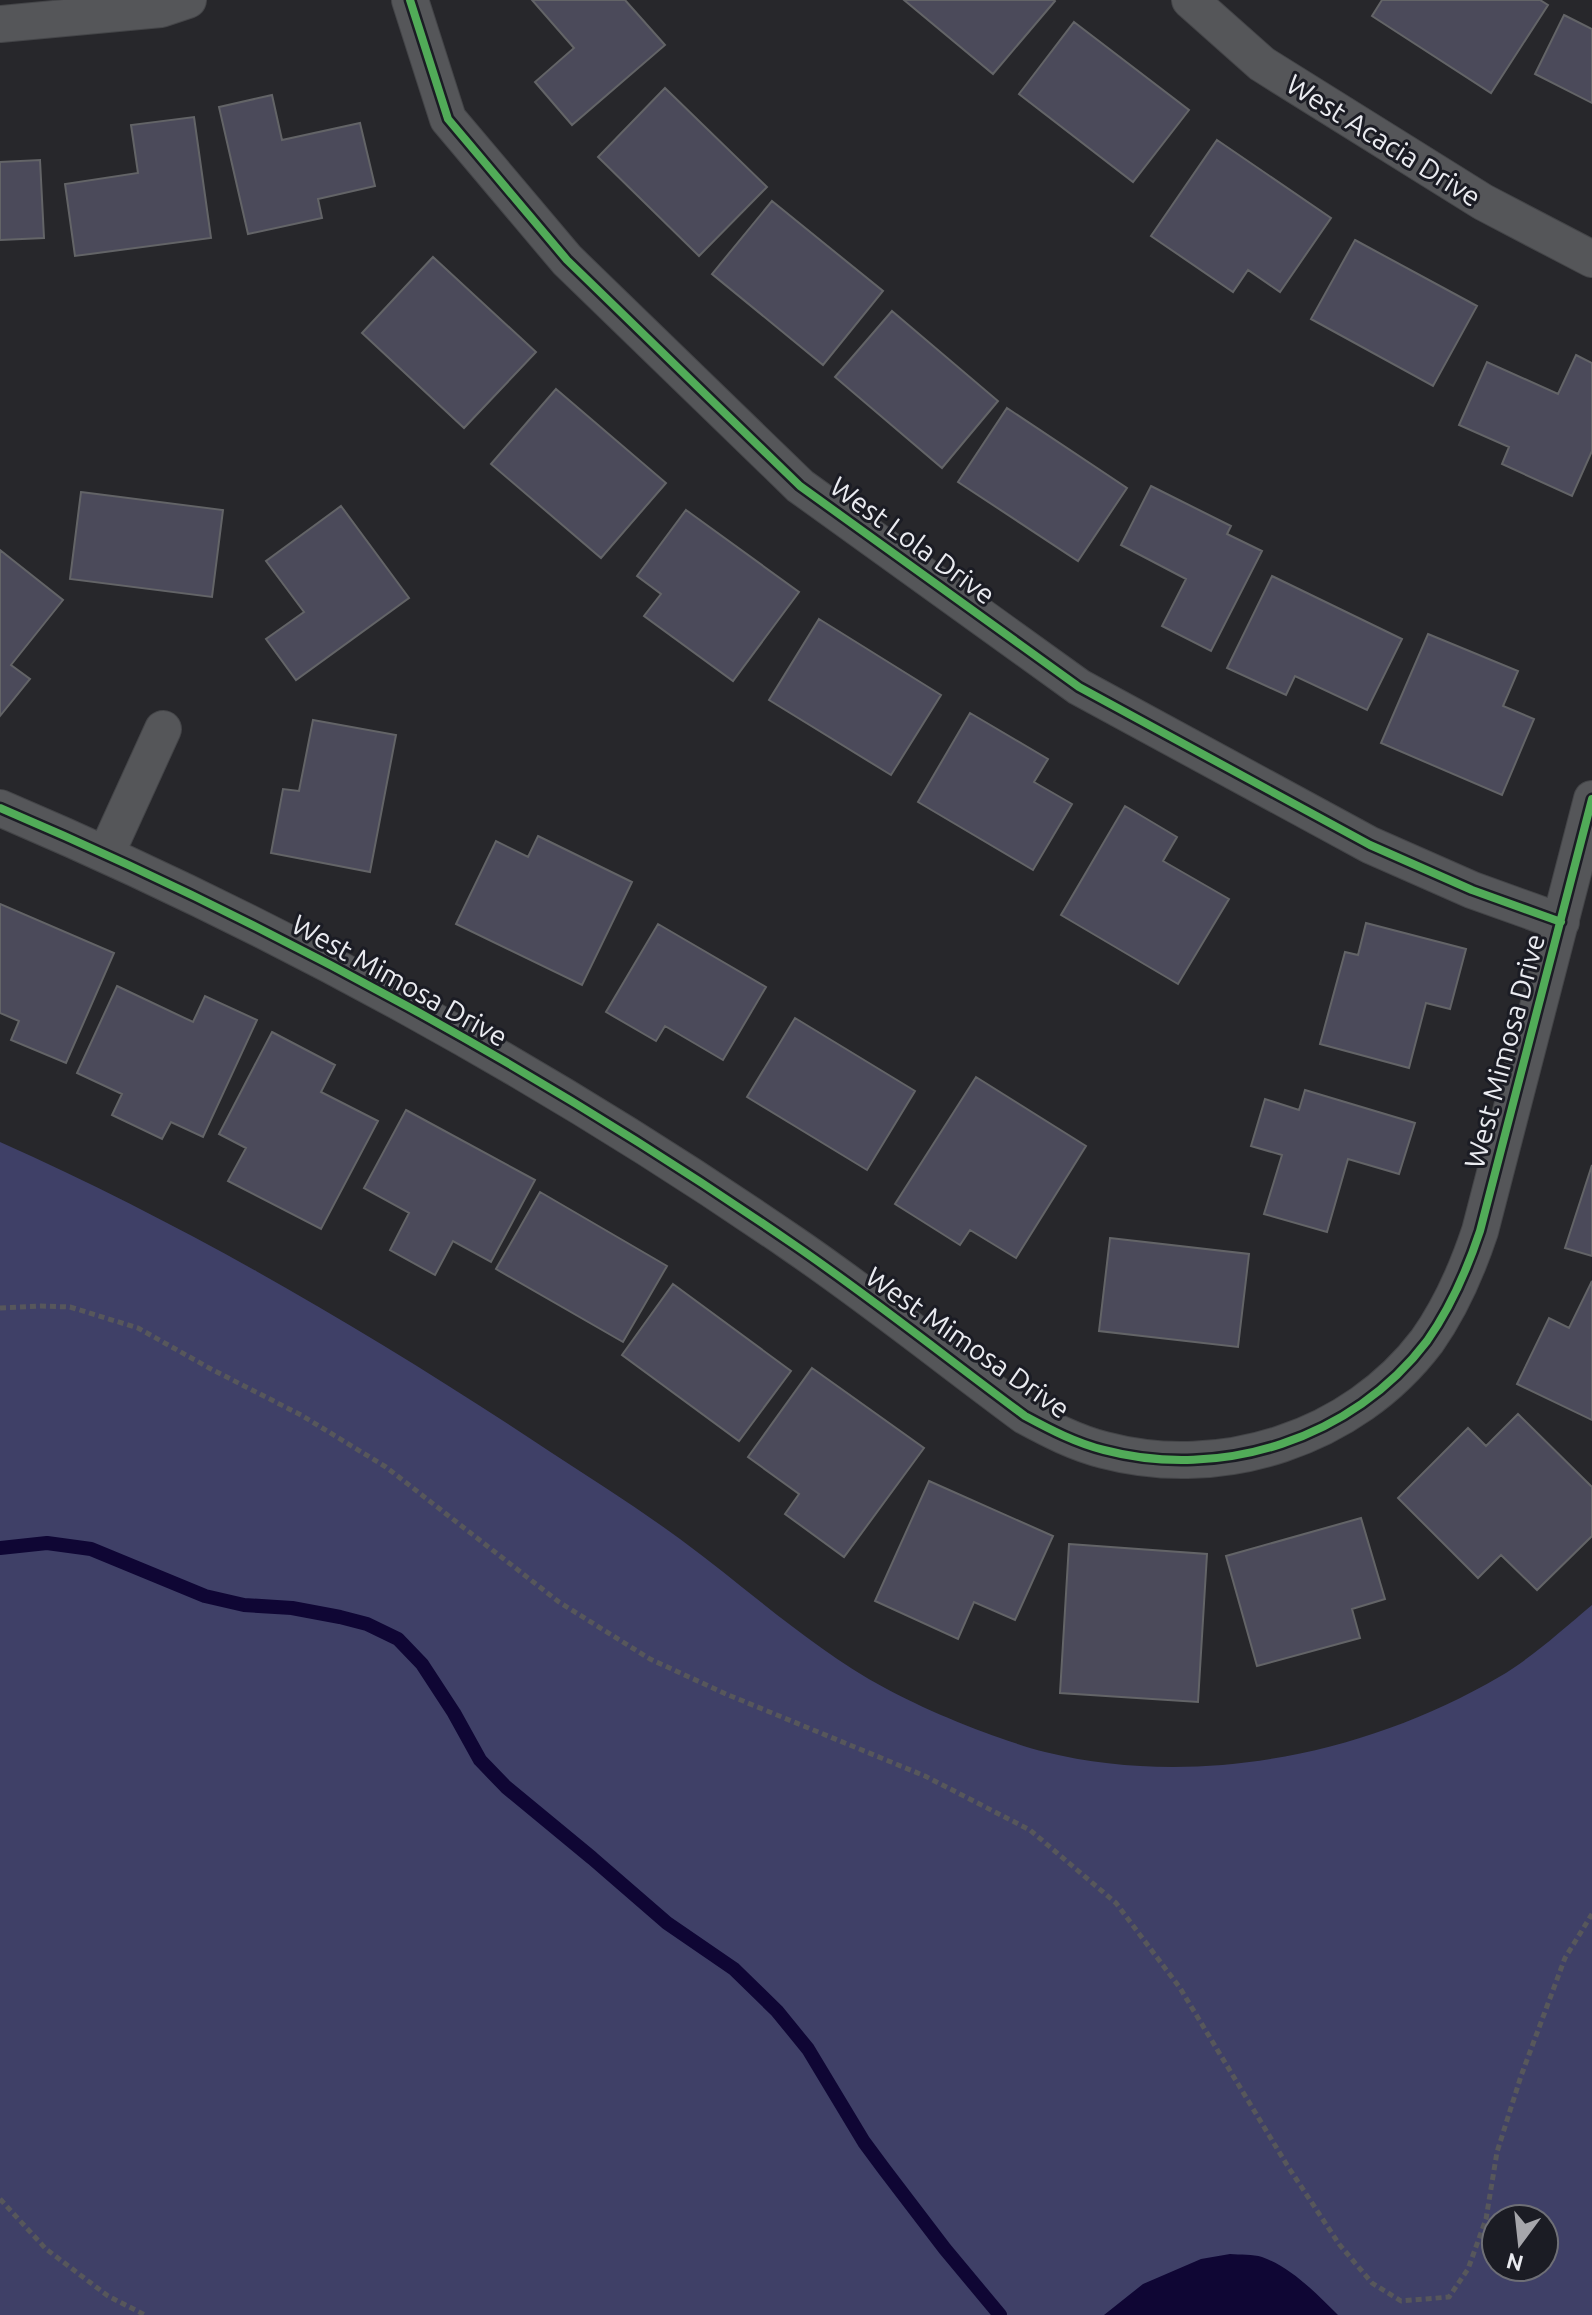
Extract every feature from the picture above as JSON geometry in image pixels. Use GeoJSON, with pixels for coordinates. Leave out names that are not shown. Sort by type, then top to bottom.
{"type":"FeatureCollection","features":[{"type":"Feature","properties":{"kind":"street"},"geometry":{"type":"LineString","coordinates":[[0,24],[161,9],[188,0]]}},
{"type":"Feature","properties":{"kind":"street","name":"West Lola Drive"},"geometry":{"type":"LineString","coordinates":[[410,0],[448,119],[567,260],[800,486],[1079,687],[1370,845],[1485,896],[1561,922]]}},
{"type":"Feature","properties":{"kind":"street","name":"West Acacia Drive"},"geometry":{"type":"LineString","coordinates":[[1190,0],[1262,64],[1483,202],[1592,259]]}},
{"type":"Feature","properties":{"kind":"street"},"geometry":{"type":"LineString","coordinates":[[106,854],[163,729]]}},
{"type":"Feature","properties":{"kind":"street","name":"West Mimosa Drive"},"geometry":{"type":"LineString","coordinates":[[0,808],[106,854],[224,911],[377,991],[570,1101],[794,1244],[1025,1416],[1063,1436],[1103,1450],[1148,1459],[1193,1461],[1242,1455],[1285,1443],[1318,1429],[1364,1402],[1397,1374],[1426,1341],[1448,1308],[1480,1231],[1592,799]]}},
{"type":"Feature","properties":{"kind":"path"},"geometry":{"type":"LineString","coordinates":[[0,1308],[70,1307],[138,1328],[301,1415],[386,1467],[559,1602],[650,1659],[726,1694],[925,1776],[1030,1830],[1116,1903],[1180,1988],[1287,2165],[1339,2244],[1372,2283],[1401,2301],[1449,2297],[1468,2269],[1486,2219],[1497,2152],[1521,2076],[1565,1958],[1592,1914]]}},
{"type":"Feature","properties":{"kind":"path"},"geometry":{"type":"LineString","coordinates":[[0,2199],[46,2249],[108,2296],[145,2315]]}},
{"type":"Feature","properties":{"kind":"shaded area"},"geometry":{"type":"Polygon","coordinates":[[[0,1142],[213,1247],[419,1367],[649,1517],[831,1655],[858,1672],[942,1715],[1026,1747],[1102,1763],[1161,1767],[1220,1765],[1279,1758],[1337,1745],[1393,1727],[1448,1704],[1499,1677],[1592,1605],[1592,2315],[0,2315],[0,1142]]]}},
{"type":"Feature","properties":{"kind":"shaded area"},"geometry":{"type":"Polygon","coordinates":[[[1230,2254],[1258,2256],[1283,2267],[1338,2315],[1104,2315],[1143,2284],[1201,2259],[1230,2254]]]}},
{"type":"Feature","properties":{"kind":"building"},"geometry":{"type":"Polygon","coordinates":[[[532,0],[625,0],[665,45],[572,125],[535,82],[574,48],[532,0]]]}},
{"type":"Feature","properties":{"kind":"building"},"geometry":{"type":"Polygon","coordinates":[[[904,0],[1054,0],[1055,1],[993,74],[904,0]]]}},
{"type":"Feature","properties":{"kind":"building"},"geometry":{"type":"Polygon","coordinates":[[[1382,0],[1540,0],[1548,5],[1491,93],[1372,16],[1382,0]]]}},
{"type":"Feature","properties":{"kind":"building"},"geometry":{"type":"Polygon","coordinates":[[[1564,15],[1592,29],[1592,103],[1535,74],[1564,15]]]}},
{"type":"Feature","properties":{"kind":"building"},"geometry":{"type":"Polygon","coordinates":[[[1074,22],[1189,110],[1133,182],[1019,94],[1074,22]]]}},
{"type":"Feature","properties":{"kind":"building"},"geometry":{"type":"Polygon","coordinates":[[[665,88],[767,187],[699,256],[598,157],[665,88]]]}},
{"type":"Feature","properties":{"kind":"building"},"geometry":{"type":"Polygon","coordinates":[[[272,95],[282,140],[360,123],[375,186],[318,199],[322,218],[248,234],[219,107],[272,95]]]}},
{"type":"Feature","properties":{"kind":"building"},"geometry":{"type":"Polygon","coordinates":[[[194,117],[211,238],[75,256],[65,184],[138,173],[131,125],[194,117]]]}},
{"type":"Feature","properties":{"kind":"building"},"geometry":{"type":"Polygon","coordinates":[[[1217,140],[1331,218],[1280,292],[1248,270],[1233,292],[1151,236],[1217,140]]]}},
{"type":"Feature","properties":{"kind":"building"},"geometry":{"type":"Polygon","coordinates":[[[40,160],[44,238],[0,240],[0,162],[40,160]]]}},
{"type":"Feature","properties":{"kind":"building"},"geometry":{"type":"Polygon","coordinates":[[[772,201],[883,291],[823,365],[712,274],[772,201]]]}},
{"type":"Feature","properties":{"kind":"building"},"geometry":{"type":"Polygon","coordinates":[[[1355,240],[1477,306],[1433,386],[1311,319],[1355,240]]]}},
{"type":"Feature","properties":{"kind":"building"},"geometry":{"type":"Polygon","coordinates":[[[433,257],[536,352],[464,428],[362,333],[433,257]]]}},
{"type":"Feature","properties":{"kind":"building"},"geometry":{"type":"Polygon","coordinates":[[[892,311],[998,401],[942,468],[835,377],[892,311]]]}},
{"type":"Feature","properties":{"kind":"building"},"geometry":{"type":"Polygon","coordinates":[[[1576,355],[1592,363],[1592,451],[1572,496],[1502,464],[1509,447],[1459,425],[1487,362],[1558,394],[1576,355]]]}},
{"type":"Feature","properties":{"kind":"building"},"geometry":{"type":"Polygon","coordinates":[[[556,389],[666,483],[601,558],[491,464],[556,389]]]}},
{"type":"Feature","properties":{"kind":"building"},"geometry":{"type":"Polygon","coordinates":[[[1007,408],[1127,488],[1078,561],[958,482],[1007,408]]]}},
{"type":"Feature","properties":{"kind":"building"},"geometry":{"type":"Polygon","coordinates":[[[1151,486],[1231,526],[1227,534],[1262,551],[1211,651],[1162,626],[1186,579],[1121,545],[1151,486]]]}},
{"type":"Feature","properties":{"kind":"building"},"geometry":{"type":"Polygon","coordinates":[[[81,492],[223,510],[212,597],[70,579],[81,492]]]}},
{"type":"Feature","properties":{"kind":"building"},"geometry":{"type":"Polygon","coordinates":[[[341,506],[409,598],[296,680],[266,639],[304,612],[266,561],[341,506]]]}},
{"type":"Feature","properties":{"kind":"building"},"geometry":{"type":"Polygon","coordinates":[[[686,510],[799,592],[733,681],[644,616],[661,594],[637,576],[686,510]]]}},
{"type":"Feature","properties":{"kind":"building"},"geometry":{"type":"Polygon","coordinates":[[[0,550],[63,600],[11,665],[30,679],[0,716],[0,550]]]}},
{"type":"Feature","properties":{"kind":"building"},"geometry":{"type":"Polygon","coordinates":[[[1272,576],[1402,639],[1367,710],[1295,676],[1286,695],[1227,668],[1272,576]]]}},
{"type":"Feature","properties":{"kind":"building"},"geometry":{"type":"Polygon","coordinates":[[[819,619],[941,695],[891,775],[769,700],[819,619]]]}},
{"type":"Feature","properties":{"kind":"building"},"geometry":{"type":"Polygon","coordinates":[[[1428,634],[1518,671],[1503,706],[1534,719],[1502,795],[1381,743],[1428,634]]]}},
{"type":"Feature","properties":{"kind":"building"},"geometry":{"type":"Polygon","coordinates":[[[970,713],[1048,759],[1034,782],[1072,804],[1033,870],[918,802],[970,713]]]}},
{"type":"Feature","properties":{"kind":"building"},"geometry":{"type":"Polygon","coordinates":[[[313,720],[396,735],[370,872],[271,853],[283,789],[299,791],[313,720]]]}},
{"type":"Feature","properties":{"kind":"building"},"geometry":{"type":"Polygon","coordinates":[[[1125,806],[1177,837],[1163,861],[1229,899],[1178,984],[1061,915],[1125,806]]]}},
{"type":"Feature","properties":{"kind":"building"},"geometry":{"type":"Polygon","coordinates":[[[538,836],[632,882],[582,985],[456,924],[496,841],[528,857],[538,836]]]}},
{"type":"Feature","properties":{"kind":"building"},"geometry":{"type":"Polygon","coordinates":[[[0,904],[114,953],[66,1063],[11,1040],[19,1021],[0,1013],[0,904]]]}},
{"type":"Feature","properties":{"kind":"building"},"geometry":{"type":"Polygon","coordinates":[[[1366,923],[1466,949],[1450,1009],[1426,1003],[1409,1068],[1320,1044],[1345,952],[1358,955],[1366,923]]]}},
{"type":"Feature","properties":{"kind":"building"},"geometry":{"type":"Polygon","coordinates":[[[658,924],[766,987],[723,1060],[665,1026],[656,1041],[606,1012],[658,924]]]}},
{"type":"Feature","properties":{"kind":"building"},"geometry":{"type":"Polygon","coordinates":[[[117,986],[193,1022],[205,996],[257,1020],[203,1137],[171,1122],[162,1139],[112,1115],[122,1094],[77,1073],[117,986]]]}},
{"type":"Feature","properties":{"kind":"building"},"geometry":{"type":"Polygon","coordinates":[[[795,1018],[915,1091],[867,1170],[747,1097],[795,1018]]]}},
{"type":"Feature","properties":{"kind":"building"},"geometry":{"type":"Polygon","coordinates":[[[272,1032],[335,1065],[321,1092],[378,1121],[321,1229],[228,1181],[246,1148],[219,1134],[272,1032]]]}},
{"type":"Feature","properties":{"kind":"building"},"geometry":{"type":"Polygon","coordinates":[[[976,1077],[1086,1146],[1016,1258],[970,1230],[960,1245],[895,1204],[976,1077]]]}},
{"type":"Feature","properties":{"kind":"building"},"geometry":{"type":"Polygon","coordinates":[[[1305,1090],[1415,1123],[1399,1174],[1348,1159],[1327,1232],[1264,1214],[1282,1155],[1251,1146],[1265,1099],[1299,1110],[1305,1090]]]}},
{"type":"Feature","properties":{"kind":"building"},"geometry":{"type":"Polygon","coordinates":[[[406,1110],[535,1180],[491,1262],[453,1241],[435,1275],[390,1250],[409,1213],[364,1188],[406,1110]]]}},
{"type":"Feature","properties":{"kind":"building"},"geometry":{"type":"Polygon","coordinates":[[[1592,1165],[1592,1256],[1565,1248],[1592,1165]]]}},
{"type":"Feature","properties":{"kind":"building"},"geometry":{"type":"Polygon","coordinates":[[[540,1192],[667,1266],[623,1342],[496,1269],[540,1192]]]}},
{"type":"Feature","properties":{"kind":"building"},"geometry":{"type":"Polygon","coordinates":[[[1110,1238],[1249,1254],[1238,1347],[1099,1331],[1110,1238]]]}},
{"type":"Feature","properties":{"kind":"building"},"geometry":{"type":"Polygon","coordinates":[[[1592,1281],[1592,1420],[1517,1384],[1549,1318],[1569,1328],[1592,1281]]]}},
{"type":"Feature","properties":{"kind":"building"},"geometry":{"type":"Polygon","coordinates":[[[673,1284],[791,1371],[739,1441],[622,1355],[673,1284]]]}},
{"type":"Feature","properties":{"kind":"building"},"geometry":{"type":"Polygon","coordinates":[[[812,1368],[924,1448],[844,1557],[785,1514],[799,1494],[748,1457],[812,1368]]]}},
{"type":"Feature","properties":{"kind":"building"},"geometry":{"type":"Polygon","coordinates":[[[1518,1414],[1592,1487],[1592,1536],[1537,1590],[1501,1555],[1478,1578],[1398,1498],[1468,1428],[1486,1446],[1518,1414]]]}},
{"type":"Feature","properties":{"kind":"building"},"geometry":{"type":"Polygon","coordinates":[[[929,1481],[1053,1536],[1015,1620],[974,1602],[958,1639],[875,1601],[929,1481]]]}},
{"type":"Feature","properties":{"kind":"building"},"geometry":{"type":"Polygon","coordinates":[[[1361,1518],[1385,1599],[1352,1609],[1360,1638],[1257,1666],[1226,1556],[1361,1518]]]}},
{"type":"Feature","properties":{"kind":"building"},"geometry":{"type":"Polygon","coordinates":[[[1069,1544],[1207,1554],[1198,1702],[1060,1693],[1069,1544]]]}},
{"type":"Feature","properties":{"kind":"waterway"},"geometry":{"type":"LineString","coordinates":[[0,1548],[47,1543],[91,1549],[205,1596],[244,1605],[292,1608],[340,1617],[367,1624],[398,1639],[422,1664],[480,1760],[506,1787],[667,1923],[734,1969],[777,2011],[808,2049],[864,2142],[945,2249],[1000,2315]]}},
{"type":"Feature","properties":{"kind":"cycle path"},"geometry":{"type":"LineString","coordinates":[[410,0],[448,119],[567,260],[800,486],[1079,687],[1370,845],[1472,890],[1561,922]]}},
{"type":"Feature","properties":{"kind":"cycle path"},"geometry":{"type":"LineString","coordinates":[[0,808],[103,853],[307,953],[506,1062],[699,1181],[793,1244],[1025,1416],[1074,1440],[1104,1450],[1148,1458],[1193,1460],[1238,1455],[1282,1444],[1323,1427],[1362,1404],[1397,1375],[1427,1341],[1444,1315],[1480,1231],[1592,799]]}}]}
